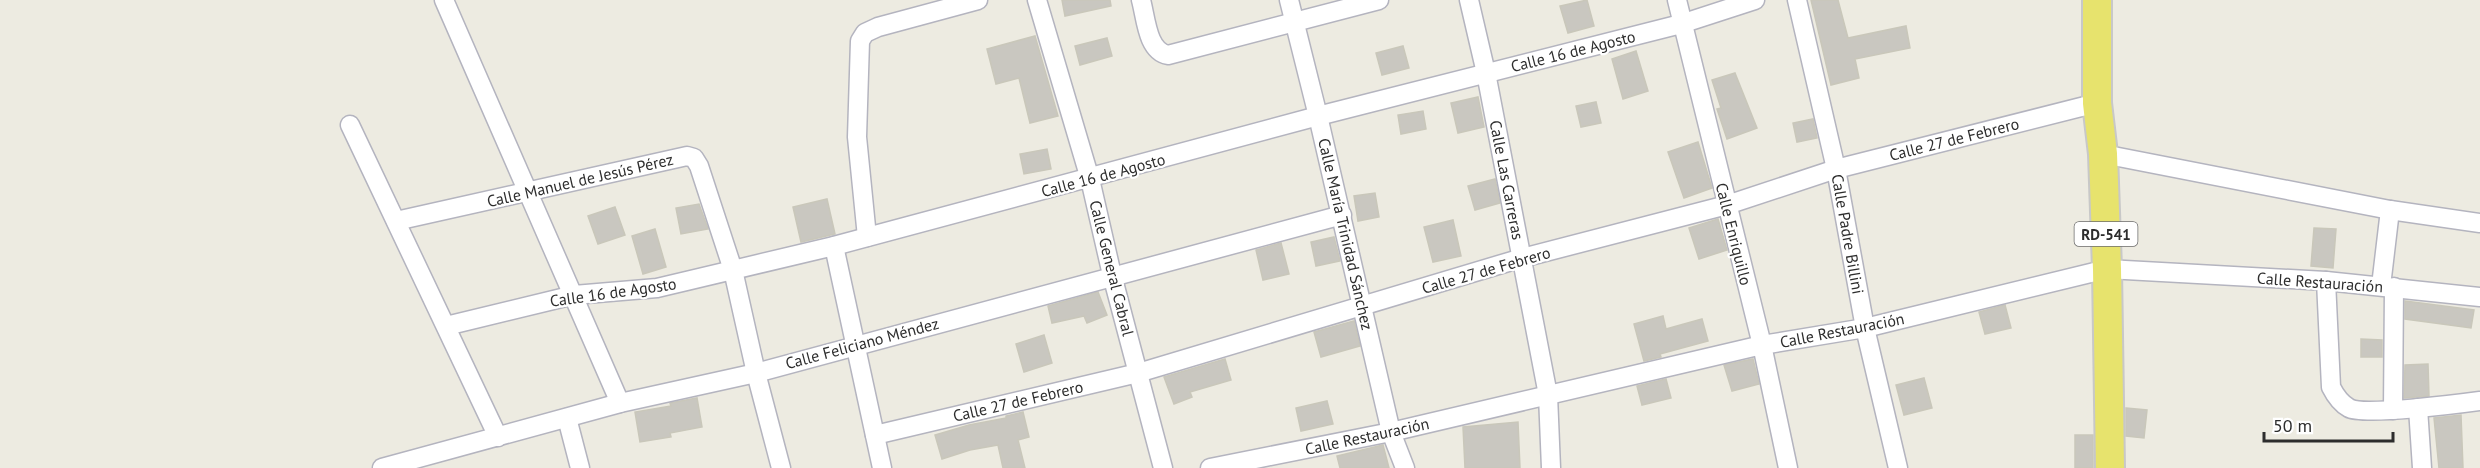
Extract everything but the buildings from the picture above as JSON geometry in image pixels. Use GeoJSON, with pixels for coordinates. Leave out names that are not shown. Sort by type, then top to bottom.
{"type":"FeatureCollection","features":[{"type":"Feature","properties":{"kind":"main road","name":"RD-541"},"geometry":{"type":"LineString","coordinates":[[2097,0],[2097,103],[2103,154],[2107,269],[2109,468]]}},
{"type":"Feature","properties":{"kind":"street"},"geometry":{"type":"LineString","coordinates":[[444,0],[620,403]]}},
{"type":"Feature","properties":{"kind":"street"},"geometry":{"type":"LineString","coordinates":[[867,237],[857,137],[860,41],[865,33],[878,27],[978,0]]}},
{"type":"Feature","properties":{"kind":"street","name":"Calle General Cabral"},"geometry":{"type":"LineString","coordinates":[[1037,0],[1090,178],[1112,275],[1163,468]]}},
{"type":"Feature","properties":{"kind":"street"},"geometry":{"type":"LineString","coordinates":[[1141,0],[1153,46],[1160,53],[1168,55],[1379,0]]}},
{"type":"Feature","properties":{"kind":"street","name":"Calle María Trinidad Sánchez"},"geometry":{"type":"LineString","coordinates":[[1289,0],[1342,215],[1391,432],[1406,468]]}},
{"type":"Feature","properties":{"kind":"street","name":"Calle Las Carreras"},"geometry":{"type":"LineString","coordinates":[[1469,0],[1486,73],[1548,395],[1551,468]]}},
{"type":"Feature","properties":{"kind":"street","name":"Calle Enriquillo"},"geometry":{"type":"LineString","coordinates":[[1677,0],[1761,345],[1788,468]]}},
{"type":"Feature","properties":{"kind":"street","name":"Calle 16 de Agosto"},"geometry":{"type":"LineString","coordinates":[[446,326],[574,295],[657,288],[834,246],[1318,116],[1681,24],[1755,0]]}},
{"type":"Feature","properties":{"kind":"street","name":"Calle Padre Billini"},"geometry":{"type":"LineString","coordinates":[[1797,0],[1836,169],[1864,328],[1898,468]]}},
{"type":"Feature","properties":{"kind":"street","name":"Calle 27 de Febrero"},"geometry":{"type":"LineString","coordinates":[[875,435],[1138,373],[1522,258],[1726,205],[1836,169],[2097,103]]}},
{"type":"Feature","properties":{"kind":"street"},"geometry":{"type":"LineString","coordinates":[[350,124],[498,436]]}},
{"type":"Feature","properties":{"kind":"street"},"geometry":{"type":"LineString","coordinates":[[2103,154],[2390,210],[2480,223]]}},
{"type":"Feature","properties":{"kind":"street","name":"Calle Manuel de Jesús Pérez"},"geometry":{"type":"LineString","coordinates":[[396,221],[687,156],[694,158],[699,166],[733,270],[756,373],[781,468]]}},
{"type":"Feature","properties":{"kind":"street"},"geometry":{"type":"LineString","coordinates":[[2390,210],[2388,286],[2393,410]]}},
{"type":"Feature","properties":{"kind":"street","name":"Calle Feliciano Méndez"},"geometry":{"type":"LineString","coordinates":[[382,468],[620,403],[756,373],[1112,275],[1342,215]]}},
{"type":"Feature","properties":{"kind":"street"},"geometry":{"type":"LineString","coordinates":[[834,246],[882,468]]}},
{"type":"Feature","properties":{"kind":"street","name":"Calle Restauración"},"geometry":{"type":"LineString","coordinates":[[1210,468],[1391,432],[1761,345],[1864,328],[2107,269],[2326,281],[2480,297]]}},
{"type":"Feature","properties":{"kind":"street"},"geometry":{"type":"LineString","coordinates":[[2326,281],[2331,387],[2337,398],[2350,409],[2393,410],[2480,401]]}},
{"type":"Feature","properties":{"kind":"street"},"geometry":{"type":"LineString","coordinates":[[2418,408],[2422,468]]}},
{"type":"Feature","properties":{"kind":"street"},"geometry":{"type":"LineString","coordinates":[[567,418],[580,468]]}}]}
